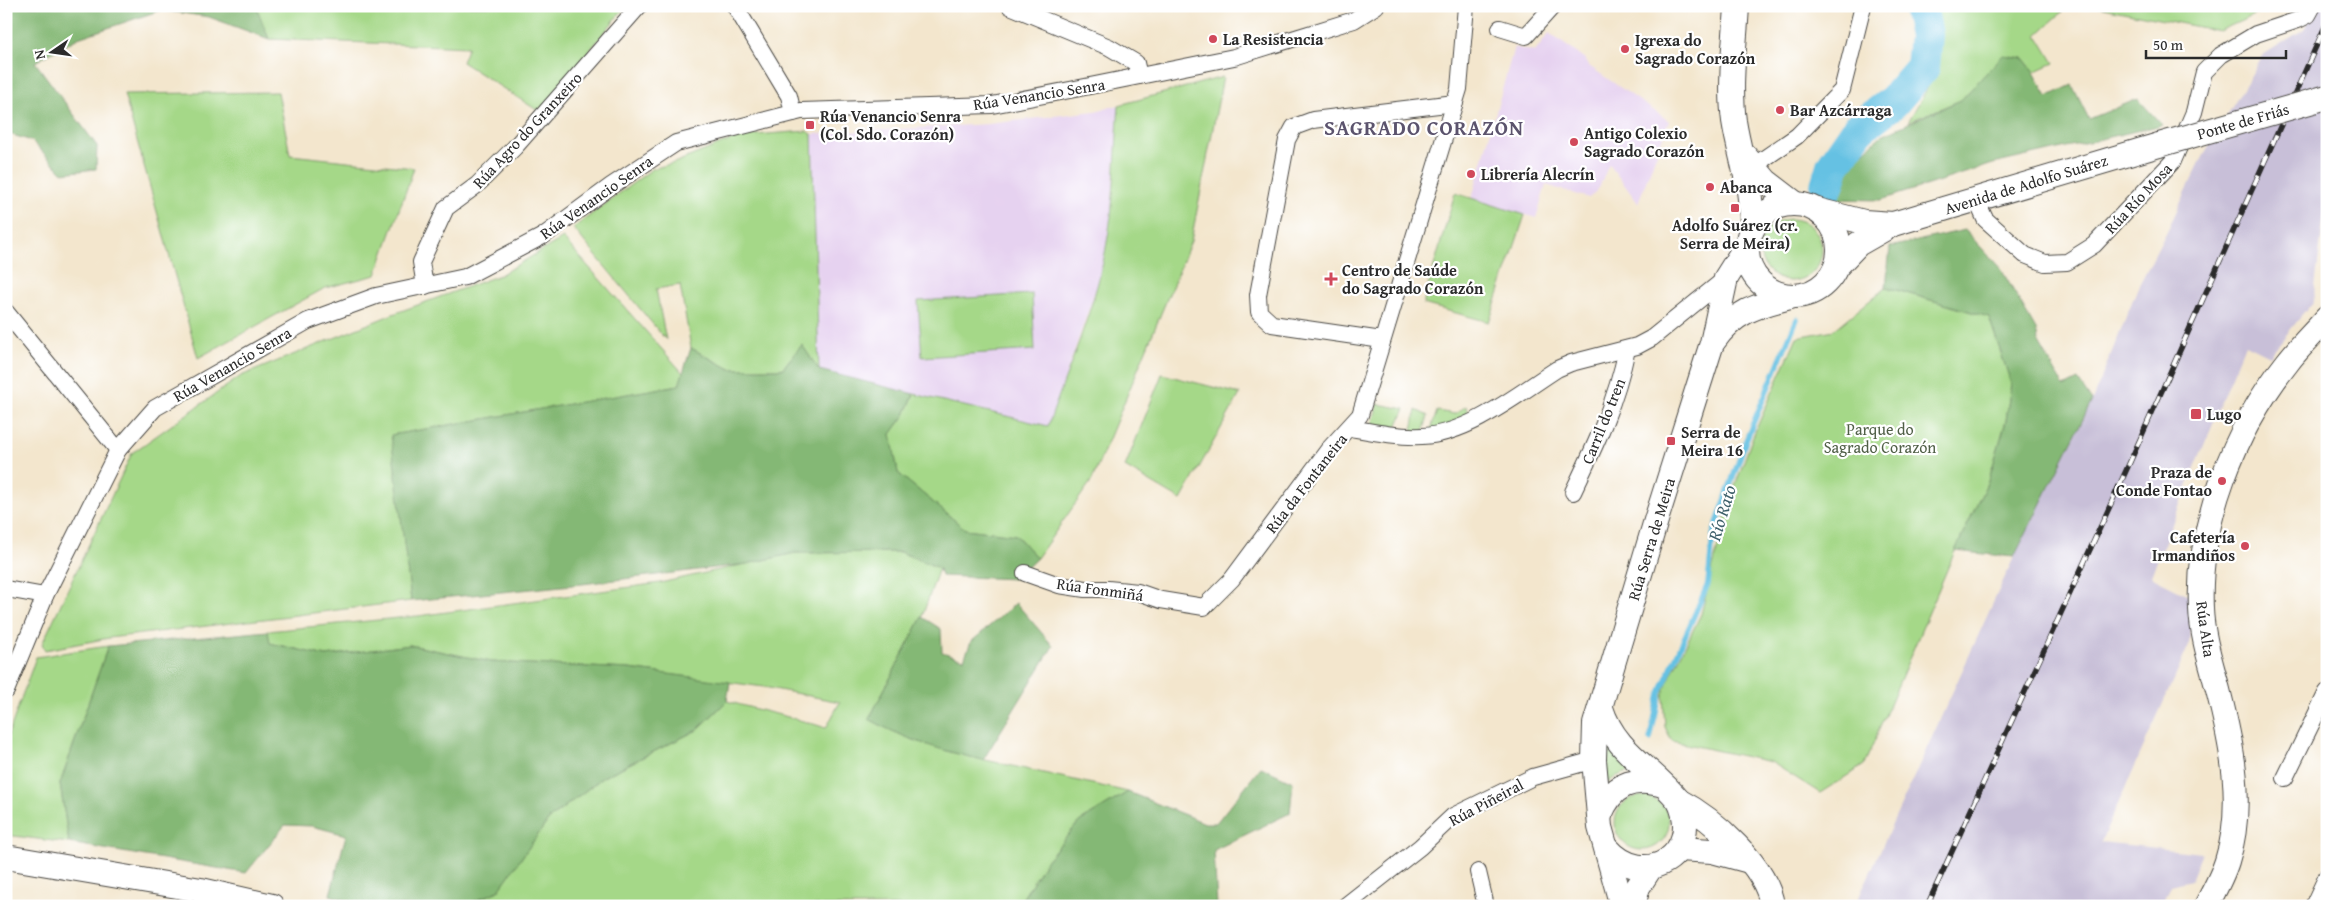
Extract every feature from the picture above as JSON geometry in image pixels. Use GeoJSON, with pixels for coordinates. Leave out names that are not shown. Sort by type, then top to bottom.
{"type":"FeatureCollection","features":[{"type":"Feature","properties":{"kind":"street","name":"Rúa Agro do Granxeiro"},"geometry":{"type":"LineString","coordinates":[[425,286],[421,262],[446,208],[477,185],[515,147],[639,6]]}},
{"type":"Feature","properties":{"kind":"street"},"geometry":{"type":"LineString","coordinates":[[735,6],[789,96],[793,113]]}},
{"type":"Feature","properties":{"kind":"street"},"geometry":{"type":"LineString","coordinates":[[1010,6],[1109,47],[1136,63],[1139,76]]}},
{"type":"Feature","properties":{"kind":"street","name":"Rúa Venancio Senra"},"geometry":{"type":"LineString","coordinates":[[6,690],[45,596],[118,450],[155,408],[308,321],[376,296],[465,277],[543,236],[611,186],[676,143],[793,113],[816,110],[992,105],[1234,57],[1354,20],[1376,6]]}},
{"type":"Feature","properties":{"kind":"street"},"geometry":{"type":"LineString","coordinates":[[1350,428],[1360,415],[1459,89],[1466,6]]}},
{"type":"Feature","properties":{"kind":"street"},"geometry":{"type":"LineString","coordinates":[[1500,28],[1526,36],[1553,6]]}},
{"type":"Feature","properties":{"kind":"street"},"geometry":{"type":"LineString","coordinates":[[1737,6],[1733,100],[1734,119],[1747,158],[1751,200],[1748,257],[1751,270],[1759,280],[1778,294],[1794,296],[1808,294],[1820,288],[1830,278],[1836,267],[1839,254],[1836,235],[1827,218],[1806,207],[1782,205],[1770,210],[1759,218],[1750,237]]}},
{"type":"Feature","properties":{"kind":"street"},"geometry":{"type":"LineString","coordinates":[[1747,158],[1796,136],[1842,90],[1863,6]]}},
{"type":"Feature","properties":{"kind":"street","name":"Rúa Río Mosa"},"geometry":{"type":"LineString","coordinates":[[1976,199],[1985,219],[2024,256],[2045,263],[2067,262],[2094,245],[2166,153],[2194,112],[2204,72],[2221,55],[2256,34],[2308,15],[2313,6]]}},
{"type":"Feature","properties":{"kind":"street","name":"Ponte de Friás"},"geometry":{"type":"LineString","coordinates":[[2166,153],[2327,97]]}},
{"type":"Feature","properties":{"kind":"street"},"geometry":{"type":"LineString","coordinates":[[1382,340],[1272,324],[1259,312],[1258,295],[1287,140],[1294,127],[1313,120],[1455,103]]}},
{"type":"Feature","properties":{"kind":"street","name":"Avenida de Adolfo Suárez"},"geometry":{"type":"LineString","coordinates":[[1836,267],[1858,244],[1893,224],[1976,199],[2166,153]]}},
{"type":"Feature","properties":{"kind":"street","name":"Avenida de Adolfo Suárez"},"geometry":{"type":"LineString","coordinates":[[1747,158],[1776,191],[1806,207],[1864,222],[1893,224]]}},
{"type":"Feature","properties":{"kind":"street","name":"Rúa Serra de Meira"},"geometry":{"type":"LineString","coordinates":[[1622,906],[1607,848],[1602,838],[1594,760],[1595,724],[1602,708],[1657,517],[1712,343],[1726,278],[1750,237]]}},
{"type":"Feature","properties":{"kind":"street","name":"Rúa da Fontaneira"},"geometry":{"type":"LineString","coordinates":[[1204,607],[1232,579],[1328,450],[1350,428],[1393,435],[1422,436],[1436,434],[1469,424],[1557,369],[1571,363],[1627,349],[1652,338],[1726,278]]}},
{"type":"Feature","properties":{"kind":"street","name":"Rúa Serra de Meira"},"geometry":{"type":"LineString","coordinates":[[1712,343],[1724,327],[1736,316],[1760,306],[1794,296]]}},
{"type":"Feature","properties":{"kind":"street"},"geometry":{"type":"LineString","coordinates":[[6,312],[118,450]]}},
{"type":"Feature","properties":{"kind":"street","name":"Rúa Alta"},"geometry":{"type":"LineString","coordinates":[[2206,906],[2227,862],[2237,810],[2230,745],[2203,634],[2201,610],[2203,559],[2209,529],[2229,462],[2245,425],[2286,364],[2327,318]]}},
{"type":"Feature","properties":{"kind":"street","name":"Carril do tren"},"geometry":{"type":"LineString","coordinates":[[1573,492],[1608,416],[1627,349]]}},
{"type":"Feature","properties":{"kind":"street","name":"Rúa Fonmiñá"},"geometry":{"type":"LineString","coordinates":[[1025,573],[1059,585],[1086,589],[1138,592],[1161,600],[1204,607]]}},
{"type":"Feature","properties":{"kind":"street"},"geometry":{"type":"LineString","coordinates":[[6,589],[45,596]]}},
{"type":"Feature","properties":{"kind":"street"},"geometry":{"type":"LineString","coordinates":[[2285,778],[2327,692]]}},
{"type":"Feature","properties":{"kind":"street"},"geometry":{"type":"LineString","coordinates":[[1602,708],[1606,723],[1621,746],[1671,793],[1685,812],[1686,825],[1685,838],[1679,849],[1671,857],[1651,867],[1638,868],[1626,864],[1615,858],[1607,848]]}},
{"type":"Feature","properties":{"kind":"street","name":"Rúa Piñeiral"},"geometry":{"type":"LineString","coordinates":[[1345,906],[1420,847],[1453,816],[1533,777],[1594,760]]}},
{"type":"Feature","properties":{"kind":"street"},"geometry":{"type":"LineString","coordinates":[[1600,815],[1614,792],[1625,784],[1650,781],[1692,807],[1733,840],[1767,887],[1772,906]]}},
{"type":"Feature","properties":{"kind":"street"},"geometry":{"type":"LineString","coordinates":[[1679,849],[1712,852],[1749,862]]}},
{"type":"Feature","properties":{"kind":"street"},"geometry":{"type":"LineString","coordinates":[[6,856],[201,890],[272,906]]}},
{"type":"Feature","properties":{"kind":"street"},"geometry":{"type":"LineString","coordinates":[[1633,906],[1638,887],[1651,867]]}},
{"type":"Feature","properties":{"kind":"street"},"geometry":{"type":"LineString","coordinates":[[1478,872],[1486,906]]}},
{"type":"Feature","properties":{"kind":"street"},"geometry":{"type":"LineString","coordinates":[[2313,906],[2327,876]]}},
{"type":"Feature","properties":{"kind":"shaded area"},"geometry":{"type":"Polygon","coordinates":[[[2318,6],[2327,6],[2327,193],[2313,302],[2269,356],[2245,344],[2151,576],[2192,597],[2189,645],[2101,842],[2202,853],[2191,880],[2171,885],[2162,906],[1855,906],[2014,557],[2092,401],[2138,287],[2203,156],[2263,55],[2304,29],[2318,6]]]}},
{"type":"Feature","properties":{"kind":"shaded area","name":"Antigo Colexio Sagrado Corazón"},"geometry":{"type":"Polygon","coordinates":[[[1549,33],[1585,59],[1589,66],[1669,121],[1638,203],[1609,164],[1599,188],[1589,198],[1546,185],[1536,218],[1472,198],[1514,47],[1535,52],[1549,33]]]}},
{"type":"Feature","properties":{"kind":"shaded area"},"geometry":{"type":"Polygon","coordinates":[[[1119,105],[1111,214],[1105,253],[1097,285],[1048,427],[819,370],[812,134],[989,124],[1095,111],[1119,105]]]}},
{"type":"Feature","properties":{"kind":"green space"},"geometry":{"type":"Polygon","coordinates":[[[6,6],[256,6],[269,39],[209,17],[161,10],[78,38],[35,62],[97,146],[96,169],[63,173],[32,141],[6,133],[6,6]]]}},
{"type":"Feature","properties":{"kind":"green space"},"geometry":{"type":"Polygon","coordinates":[[[255,6],[626,6],[540,112],[462,62],[468,47],[269,39],[255,6]]]}},
{"type":"Feature","properties":{"kind":"green space"},"geometry":{"type":"Polygon","coordinates":[[[1926,6],[2057,6],[2062,12],[2037,35],[2054,63],[2034,72],[2023,58],[2003,56],[1961,100],[1908,122],[1929,85],[1926,6]]]}},
{"type":"Feature","properties":{"kind":"green space"},"geometry":{"type":"Polygon","coordinates":[[[2093,6],[2275,6],[2219,31],[2093,6]]]}},
{"type":"Feature","properties":{"kind":"green space"},"geometry":{"type":"Polygon","coordinates":[[[2003,55],[2023,58],[2034,72],[2047,97],[2072,85],[2089,119],[2138,99],[2162,125],[1993,164],[1881,200],[1831,199],[1832,183],[1835,177],[1882,135],[1961,100],[2003,55]]]}},
{"type":"Feature","properties":{"kind":"green space"},"geometry":{"type":"Polygon","coordinates":[[[1223,77],[1191,241],[1092,480],[1037,558],[1016,535],[965,529],[898,473],[891,434],[905,415],[914,394],[1048,426],[1087,318],[1105,253],[1113,198],[1119,105],[1223,77]]]}},
{"type":"Feature","properties":{"kind":"green space"},"geometry":{"type":"Polygon","coordinates":[[[278,92],[290,155],[414,168],[376,275],[325,288],[198,358],[124,94],[278,92]]]}},
{"type":"Feature","properties":{"kind":"green space"},"geometry":{"type":"Polygon","coordinates":[[[807,131],[812,134],[819,370],[802,345],[782,369],[730,369],[691,348],[680,285],[656,289],[666,340],[573,228],[652,169],[674,163],[741,136],[807,131]]]}},
{"type":"Feature","properties":{"kind":"green space"},"geometry":{"type":"Polygon","coordinates":[[[1455,193],[1525,215],[1489,322],[1423,304],[1455,193]]]}},
{"type":"Feature","properties":{"kind":"green space"},"geometry":{"type":"Polygon","coordinates":[[[1791,219],[1803,221],[1813,228],[1820,238],[1822,250],[1820,262],[1813,272],[1803,279],[1791,281],[1779,279],[1769,272],[1762,262],[1760,250],[1762,238],[1769,228],[1779,221],[1791,219]]]}},
{"type":"Feature","properties":{"kind":"green space"},"geometry":{"type":"Polygon","coordinates":[[[1965,230],[2001,269],[2036,330],[2038,341],[2064,387],[2078,380],[2092,401],[2014,557],[1955,551],[1989,479],[2006,421],[2011,383],[1989,317],[1886,287],[1890,247],[1965,230]]]}},
{"type":"Feature","properties":{"kind":"green space"},"geometry":{"type":"Polygon","coordinates":[[[563,238],[683,373],[680,385],[392,435],[411,601],[109,638],[45,650],[42,644],[132,453],[241,376],[393,314],[500,275],[563,238]]]}},
{"type":"Feature","properties":{"kind":"green space","name":"Parque do Sagrado Corazón"},"geometry":{"type":"Polygon","coordinates":[[[1886,287],[1989,317],[2011,383],[2006,421],[1989,479],[1955,551],[1864,765],[1820,793],[1771,762],[1672,741],[1665,727],[1663,696],[1667,683],[1701,614],[1729,503],[1753,436],[1797,337],[1834,330],[1886,287]]]}},
{"type":"Feature","properties":{"kind":"green space"},"geometry":{"type":"Polygon","coordinates":[[[1032,294],[1035,350],[922,357],[918,301],[1032,294]]]}},
{"type":"Feature","properties":{"kind":"green space"},"geometry":{"type":"Polygon","coordinates":[[[802,345],[819,370],[914,394],[905,415],[891,434],[898,473],[965,529],[1016,535],[1037,558],[1015,579],[941,576],[939,568],[900,552],[795,553],[747,564],[582,584],[411,601],[391,435],[679,385],[691,348],[730,369],[782,369],[802,345]]]}},
{"type":"Feature","properties":{"kind":"green space"},"geometry":{"type":"Polygon","coordinates":[[[1162,374],[1240,394],[1181,500],[1125,467],[1162,374]]]}},
{"type":"Feature","properties":{"kind":"green space"},"geometry":{"type":"Polygon","coordinates":[[[1378,404],[1405,409],[1393,435],[1370,431],[1378,404]]]}},
{"type":"Feature","properties":{"kind":"green space"},"geometry":{"type":"Polygon","coordinates":[[[1466,406],[1469,418],[1429,435],[1437,411],[1455,414],[1466,406]]]}},
{"type":"Feature","properties":{"kind":"green space"},"geometry":{"type":"Polygon","coordinates":[[[1416,410],[1428,416],[1422,436],[1411,435],[1416,410]]]}},
{"type":"Feature","properties":{"kind":"green space"},"geometry":{"type":"Polygon","coordinates":[[[900,552],[939,568],[922,617],[869,719],[950,752],[1128,792],[1079,822],[1046,861],[1018,906],[464,906],[498,891],[549,819],[603,777],[697,730],[727,701],[826,728],[840,702],[764,687],[629,669],[491,662],[410,645],[326,656],[269,643],[268,631],[418,616],[660,583],[795,553],[900,552]]]}},
{"type":"Feature","properties":{"kind":"green space"},"geometry":{"type":"Polygon","coordinates":[[[1016,603],[1053,646],[983,760],[924,744],[896,733],[869,719],[922,617],[941,629],[942,652],[964,659],[971,642],[1016,603]]]}},
{"type":"Feature","properties":{"kind":"green space"},"geometry":{"type":"Polygon","coordinates":[[[268,631],[270,643],[326,656],[410,645],[491,662],[629,669],[730,682],[727,701],[697,730],[603,777],[549,819],[498,891],[464,906],[365,906],[330,895],[346,835],[312,826],[285,825],[246,873],[69,843],[60,784],[108,646],[268,631]]]}},
{"type":"Feature","properties":{"kind":"green space"},"geometry":{"type":"Polygon","coordinates":[[[108,646],[60,784],[69,843],[6,835],[6,741],[36,657],[108,646]]]}},
{"type":"Feature","properties":{"kind":"green space"},"geometry":{"type":"Polygon","coordinates":[[[1606,736],[1635,769],[1617,776],[1607,783],[1606,736]]]}},
{"type":"Feature","properties":{"kind":"green space"},"geometry":{"type":"Polygon","coordinates":[[[1261,767],[1293,782],[1290,813],[1214,850],[1217,906],[1018,906],[1046,861],[1079,822],[1128,792],[1205,823],[1216,823],[1261,767]]]}},
{"type":"Feature","properties":{"kind":"green space"},"geometry":{"type":"Polygon","coordinates":[[[1637,796],[1647,796],[1657,800],[1665,808],[1669,823],[1665,838],[1657,846],[1647,850],[1637,850],[1627,846],[1619,838],[1615,828],[1615,818],[1619,808],[1627,800],[1637,796]]]}},
{"type":"Feature","properties":{"kind":"waterway","name":"Río Rato"},"geometry":{"type":"LineString","coordinates":[[1827,186],[1833,166],[1859,128],[1893,102],[1923,67],[1926,35],[1920,6]]}},
{"type":"Feature","properties":{"kind":"waterway","name":"Río Rato"},"geometry":{"type":"LineString","coordinates":[[1650,739],[1660,693],[1708,584],[1713,535],[1746,440],[1797,319]]}},
{"type":"Feature","properties":{"kind":"railway"},"geometry":{"type":"LineString","coordinates":[[1927,906],[2125,473],[2327,22]]}},
{"type":"Feature","properties":{"kind":"place","name":"La Resistencia"},"geometry":{"type":"Point","coordinates":[1213,39]}},
{"type":"Feature","properties":{"kind":"place","name":"Igrexa do Sagrado Corazón"},"geometry":{"type":"Point","coordinates":[1625,49]}},
{"type":"Feature","properties":{"kind":"place","name":"Bar Azcárraga"},"geometry":{"type":"Point","coordinates":[1780,110]}},
{"type":"Feature","properties":{"kind":"place","name":"Rúa Venancio Senra (Col. Sdo. Corazón)"},"geometry":{"type":"Point","coordinates":[810,125]}},
{"type":"Feature","properties":{"kind":"place","name":"Antigo Colexio Sagrado Corazón"},"geometry":{"type":"Point","coordinates":[1574,142]}},
{"type":"Feature","properties":{"kind":"place","name":"Librería Alecrín"},"geometry":{"type":"Point","coordinates":[1471,174]}},
{"type":"Feature","properties":{"kind":"place","name":"Abanca"},"geometry":{"type":"Point","coordinates":[1710,187]}},
{"type":"Feature","properties":{"kind":"place","name":"Adolfo Suárez (cr. Serra de Meira)"},"geometry":{"type":"Point","coordinates":[1735,208]}},
{"type":"Feature","properties":{"kind":"place","name":"Centro de Saúde do Sagrado Corazón"},"geometry":{"type":"Point","coordinates":[1331,279]}},
{"type":"Feature","properties":{"kind":"place","name":"Lugo"},"geometry":{"type":"Point","coordinates":[2196,414]}},
{"type":"Feature","properties":{"kind":"place","name":"Serra de Meira 16"},"geometry":{"type":"Point","coordinates":[1671,441]}},
{"type":"Feature","properties":{"kind":"place","name":"Praza de Conde Fontao"},"geometry":{"type":"Point","coordinates":[2222,481]}},
{"type":"Feature","properties":{"kind":"place","name":"Cafetería Irmandiños"},"geometry":{"type":"Point","coordinates":[2245,546]}},
{"type":"Feature","properties":{"kind":"district","name":"SAGRADO CORAZÓN"},"geometry":{"type":"Point","coordinates":[1424,128]}}]}
